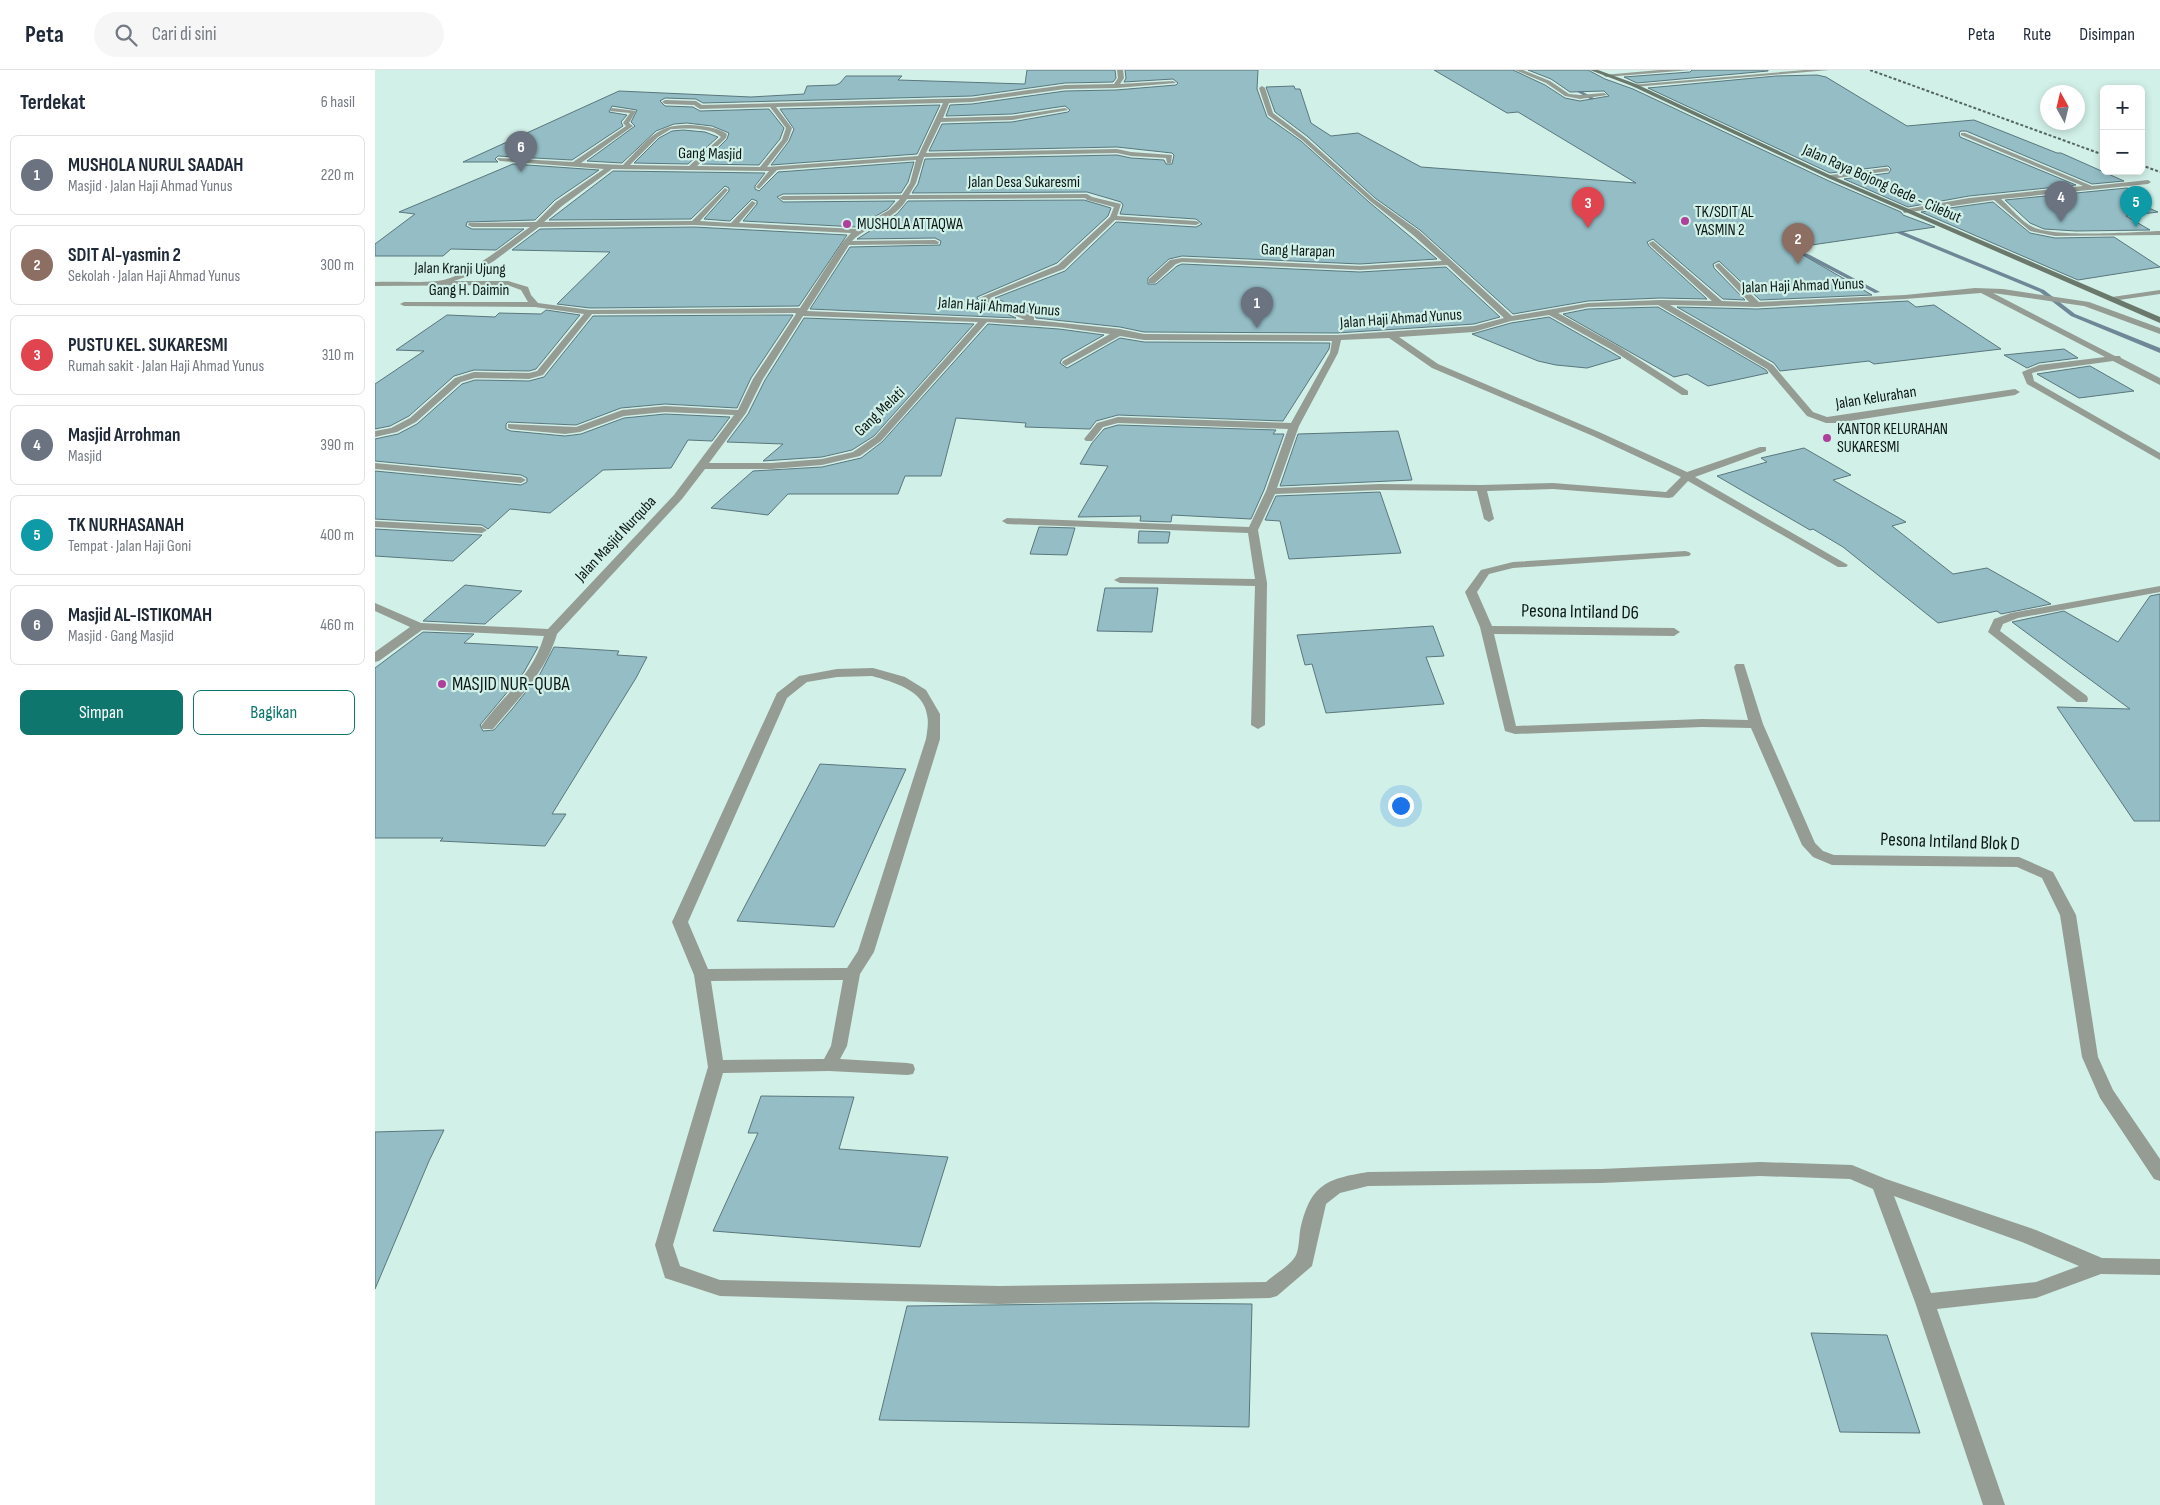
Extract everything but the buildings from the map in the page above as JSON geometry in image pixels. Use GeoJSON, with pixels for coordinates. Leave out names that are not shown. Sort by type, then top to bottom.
{"type":"FeatureCollection","features":[{"type":"Feature","properties":{"kind":"main road","name":"Jalan Raya Bojong Gede - Cilebut"},"geometry":{"type":"LineString","coordinates":[[1593,70],[1634,84],[1907,212],[2160,320]]}},
{"type":"Feature","properties":{"kind":"street"},"geometry":{"type":"LineString","coordinates":[[1116,86],[1121,78],[1120,70]]}},
{"type":"Feature","properties":{"kind":"street"},"geometry":{"type":"LineString","coordinates":[[1518,70],[1548,82],[1567,94],[1580,97],[1603,95]]}},
{"type":"Feature","properties":{"kind":"street"},"geometry":{"type":"LineString","coordinates":[[1606,75],[1687,70]]}},
{"type":"Feature","properties":{"kind":"street"},"geometry":{"type":"LineString","coordinates":[[1634,84],[1826,70]]}},
{"type":"Feature","properties":{"kind":"street"},"geometry":{"type":"LineString","coordinates":[[665,102],[696,103],[699,107],[946,101],[972,100],[1065,87],[1173,83]]}},
{"type":"Feature","properties":{"kind":"street"},"geometry":{"type":"LineString","coordinates":[[1262,88],[1270,114],[1304,139],[1372,200],[1416,233],[1510,320]]}},
{"type":"Feature","properties":{"kind":"street"},"geometry":{"type":"LineString","coordinates":[[801,312],[846,243],[858,231],[892,212],[904,197],[913,183],[921,156],[946,106],[946,101]]}},
{"type":"Feature","properties":{"kind":"street"},"geometry":{"type":"LineString","coordinates":[[762,169],[785,140],[789,128],[771,104]]}},
{"type":"Feature","properties":{"kind":"street"},"geometry":{"type":"LineString","coordinates":[[573,165],[631,126],[626,123],[634,112],[612,110]]}},
{"type":"Feature","properties":{"kind":"street"},"geometry":{"type":"LineString","coordinates":[[938,120],[1012,118],[1065,110]]}},
{"type":"Feature","properties":{"kind":"street"},"geometry":{"type":"LineString","coordinates":[[625,166],[666,128],[688,127],[719,131],[724,134],[724,137],[691,168]]}},
{"type":"Feature","properties":{"kind":"street"},"geometry":{"type":"LineString","coordinates":[[1963,134],[2093,188]]}},
{"type":"Feature","properties":{"kind":"street","name":"Gang Masjid"},"geometry":{"type":"LineString","coordinates":[[500,159],[610,167],[762,169],[921,156],[1117,151],[1131,154],[1170,156],[1169,162]]}},
{"type":"Feature","properties":{"kind":"street"},"geometry":{"type":"LineString","coordinates":[[441,283],[465,274],[491,259],[538,224],[559,204],[610,167]]}},
{"type":"Feature","properties":{"kind":"street"},"geometry":{"type":"LineString","coordinates":[[759,186],[775,168]]}},
{"type":"Feature","properties":{"kind":"street"},"geometry":{"type":"LineString","coordinates":[[1830,177],[1887,170]]}},
{"type":"Feature","properties":{"kind":"street"},"geometry":{"type":"LineString","coordinates":[[1907,212],[1969,200],[2148,182]]}},
{"type":"Feature","properties":{"kind":"street"},"geometry":{"type":"LineString","coordinates":[[694,223],[725,190]]}},
{"type":"Feature","properties":{"kind":"street","name":"Jalan Desa Sukaresmi"},"geometry":{"type":"LineString","coordinates":[[904,197],[1087,196],[1089,199],[1118,206],[1113,218]]}},
{"type":"Feature","properties":{"kind":"street"},"geometry":{"type":"LineString","coordinates":[[783,198],[904,197]]}},
{"type":"Feature","properties":{"kind":"street"},"geometry":{"type":"LineString","coordinates":[[1995,197],[2030,228],[2055,234],[2160,233]]}},
{"type":"Feature","properties":{"kind":"street"},"geometry":{"type":"LineString","coordinates":[[733,225],[752,203]]}},
{"type":"Feature","properties":{"kind":"street"},"geometry":{"type":"LineString","coordinates":[[1043,324],[983,298],[1061,267],[1113,218],[1196,223]]}},
{"type":"Feature","properties":{"kind":"street"},"geometry":{"type":"LineString","coordinates":[[472,225],[694,223],[858,231]]}},
{"type":"Feature","properties":{"kind":"street"},"geometry":{"type":"LineString","coordinates":[[846,243],[935,242]]}},
{"type":"Feature","properties":{"kind":"street"},"geometry":{"type":"LineString","coordinates":[[1653,243],[1720,304]]}},
{"type":"Feature","properties":{"kind":"street","name":"Gang Harapan"},"geometry":{"type":"LineString","coordinates":[[1152,281],[1173,262],[1183,260],[1360,268],[1449,263]]}},
{"type":"Feature","properties":{"kind":"street"},"geometry":{"type":"LineString","coordinates":[[1719,265],[1743,293],[1757,305]]}},
{"type":"Feature","properties":{"kind":"street","name":"Jalan Kranji Ujung"},"geometry":{"type":"LineString","coordinates":[[375,284],[507,283],[525,289],[527,296],[535,305]]}},
{"type":"Feature","properties":{"kind":"street"},"geometry":{"type":"LineString","coordinates":[[1980,290],[2117,358],[2160,382]]}},
{"type":"Feature","properties":{"kind":"street","name":"Jalan Haji Ahmad Yunus"},"geometry":{"type":"LineString","coordinates":[[535,305],[590,312],[801,312],[985,319],[1120,332],[1144,337],[1337,338],[1474,329],[1588,305],[1661,302],[1757,305],[1905,297],[1980,290],[2003,291],[2086,304],[2160,331]]}},
{"type":"Feature","properties":{"kind":"street"},"geometry":{"type":"LineString","coordinates":[[2112,299],[2160,292]]}},
{"type":"Feature","properties":{"kind":"street","name":"Jalan Kelurahan"},"geometry":{"type":"LineString","coordinates":[[1661,302],[1770,367],[1810,414],[1825,420],[1837,420],[2015,392]]}},
{"type":"Feature","properties":{"kind":"street","name":"Gang H. Daimin"},"geometry":{"type":"LineString","coordinates":[[404,304],[535,305]]}},
{"type":"Feature","properties":{"kind":"street"},"geometry":{"type":"LineString","coordinates":[[375,434],[394,430],[413,420],[458,380],[475,375],[529,376],[541,373],[566,339],[590,312]]}},
{"type":"Feature","properties":{"kind":"street","name":"Jalan Masjid Nurquba"},"geometry":{"type":"LineString","coordinates":[[551,633],[678,496],[702,466],[741,413],[758,379],[801,312]]}},
{"type":"Feature","properties":{"kind":"street"},"geometry":{"type":"LineString","coordinates":[[1550,312],[1615,348],[1685,393]]}},
{"type":"Feature","properties":{"kind":"street","name":"Gang Melati"},"geometry":{"type":"LineString","coordinates":[[702,466],[822,462],[856,454],[878,439],[985,319]]}},
{"type":"Feature","properties":{"kind":"street"},"geometry":{"type":"LineString","coordinates":[[1066,363],[1120,332]]}},
{"type":"Feature","properties":{"kind":"street"},"geometry":{"type":"LineString","coordinates":[[1391,335],[1435,366],[1596,434],[1687,476],[1715,494],[1842,566]]}},
{"type":"Feature","properties":{"kind":"street"},"geometry":{"type":"LineString","coordinates":[[1258,725],[1261,583],[1253,530],[1271,491],[1293,426],[1334,353],[1337,338]]}},
{"type":"Feature","properties":{"kind":"street"},"geometry":{"type":"LineString","coordinates":[[2117,358],[2039,368],[2027,372],[2030,382],[2160,456]]}},
{"type":"Feature","properties":{"kind":"street"},"geometry":{"type":"LineString","coordinates":[[511,426],[565,431],[577,430],[622,413],[657,409],[741,413]]}},
{"type":"Feature","properties":{"kind":"street"},"geometry":{"type":"LineString","coordinates":[[1089,439],[1100,425],[1118,420],[1293,426]]}},
{"type":"Feature","properties":{"kind":"street"},"geometry":{"type":"LineString","coordinates":[[1271,491],[1380,487],[1481,488],[1553,486],[1669,495],[1687,476],[1763,449]]}},
{"type":"Feature","properties":{"kind":"street"},"geometry":{"type":"LineString","coordinates":[[375,466],[521,480]]}},
{"type":"Feature","properties":{"kind":"street"},"geometry":{"type":"LineString","coordinates":[[1481,488],[1489,519]]}},
{"type":"Feature","properties":{"kind":"street"},"geometry":{"type":"LineString","coordinates":[[1007,521],[1253,530]]}},
{"type":"Feature","properties":{"kind":"street"},"geometry":{"type":"LineString","coordinates":[[375,524],[482,530]]}},
{"type":"Feature","properties":{"kind":"street"},"geometry":{"type":"LineString","coordinates":[[1685,554],[1513,565],[1485,572],[1471,592],[1487,630],[1510,728],[1515,730],[1702,723],[1756,724]]}},
{"type":"Feature","properties":{"kind":"street"},"geometry":{"type":"LineString","coordinates":[[1120,580],[1261,583]]}},
{"type":"Feature","properties":{"kind":"street"},"geometry":{"type":"LineString","coordinates":[[2082,699],[1994,632],[1998,622],[2015,615],[2157,592]]}},
{"type":"Feature","properties":{"kind":"street"},"geometry":{"type":"LineString","coordinates":[[375,607],[419,626],[551,633],[546,651],[536,670],[488,726]]}},
{"type":"Feature","properties":{"kind":"street"},"geometry":{"type":"LineString","coordinates":[[375,658],[419,626]]}},
{"type":"Feature","properties":{"kind":"street","name":"Pesona Intiland D6"},"geometry":{"type":"LineString","coordinates":[[1487,630],[1674,632]]}},
{"type":"Feature","properties":{"kind":"street","name":"Pesona Intiland Blok D"},"geometry":{"type":"LineString","coordinates":[[1740,667],[1756,724],[1809,845],[1818,854],[1832,860],[2019,862],[2048,875],[2067,915],[2090,1057],[2106,1094],[2160,1174]]}},
{"type":"Feature","properties":{"kind":"street"},"geometry":{"type":"LineString","coordinates":[[829,1065],[839,1046],[852,974],[867,952],[933,739],[934,714],[922,693],[901,680],[873,672],[837,673],[803,679],[781,696],[680,922],[702,975],[716,1067],[664,1245],[672,1272],[720,1288],[999,1295],[1270,1290],[1305,1260],[1311,1222],[1322,1195],[1342,1184],[1368,1180],[1601,1176],[1760,1169],[1853,1172],[1880,1184],[2029,1236],[2101,1266]]}},
{"type":"Feature","properties":{"kind":"street"},"geometry":{"type":"LineString","coordinates":[[702,975],[852,974]]}},
{"type":"Feature","properties":{"kind":"street"},"geometry":{"type":"LineString","coordinates":[[716,1067],[829,1065],[907,1069]]}},
{"type":"Feature","properties":{"kind":"street"},"geometry":{"type":"LineString","coordinates":[[1880,1184],[1925,1302],[1994,1505]]}},
{"type":"Feature","properties":{"kind":"street"},"geometry":{"type":"LineString","coordinates":[[1925,1302],[2036,1290],[2101,1266],[2160,1267]]}},
{"type":"Feature","properties":{"kind":"waterway"},"geometry":{"type":"LineString","coordinates":[[1541,70],[1606,106]]}},
{"type":"Feature","properties":{"kind":"waterway"},"geometry":{"type":"LineString","coordinates":[[1887,227],[2042,291],[2073,315],[2160,351]]}},
{"type":"Feature","properties":{"kind":"waterway"},"geometry":{"type":"LineString","coordinates":[[1786,248],[1808,256],[1877,292]]}},
{"type":"Feature","properties":{"kind":"railway"},"geometry":{"type":"LineString","coordinates":[[1870,70],[2100,154]]}},
{"type":"Feature","properties":{"kind":"railway"},"geometry":{"type":"LineString","coordinates":[[2145,166],[2160,172]]}},
{"type":"Feature","properties":{"kind":"place","name":"Masjid AL-ISTIKOMAH"},"geometry":{"type":"Point","coordinates":[521,172]}},
{"type":"Feature","properties":{"kind":"place","name":"TK/SDIT AL YASMIN 2"},"geometry":{"type":"Point","coordinates":[1685,221]}},
{"type":"Feature","properties":{"kind":"place","name":"Masjid Arrohman"},"geometry":{"type":"Point","coordinates":[2061,222]}},
{"type":"Feature","properties":{"kind":"place","name":"MUSHOLA ATTAQWA"},"geometry":{"type":"Point","coordinates":[847,224]}},
{"type":"Feature","properties":{"kind":"place","name":"TK NURHASANAH"},"geometry":{"type":"Point","coordinates":[2136,227]}},
{"type":"Feature","properties":{"kind":"place","name":"PUSTU KEL. SUKARESMI"},"geometry":{"type":"Point","coordinates":[1588,228]}},
{"type":"Feature","properties":{"kind":"place","name":"SDIT Al-yasmin 2"},"geometry":{"type":"Point","coordinates":[1798,264]}},
{"type":"Feature","properties":{"kind":"place","name":"MUSHOLA NURUL SAADAH"},"geometry":{"type":"Point","coordinates":[1257,328]}},
{"type":"Feature","properties":{"kind":"place","name":"KANTOR KELURAHAN SUKARESMI"},"geometry":{"type":"Point","coordinates":[1827,438]}},
{"type":"Feature","properties":{"kind":"place","name":"MASJID NUR-QUBA"},"geometry":{"type":"Point","coordinates":[442,684]}}]}
